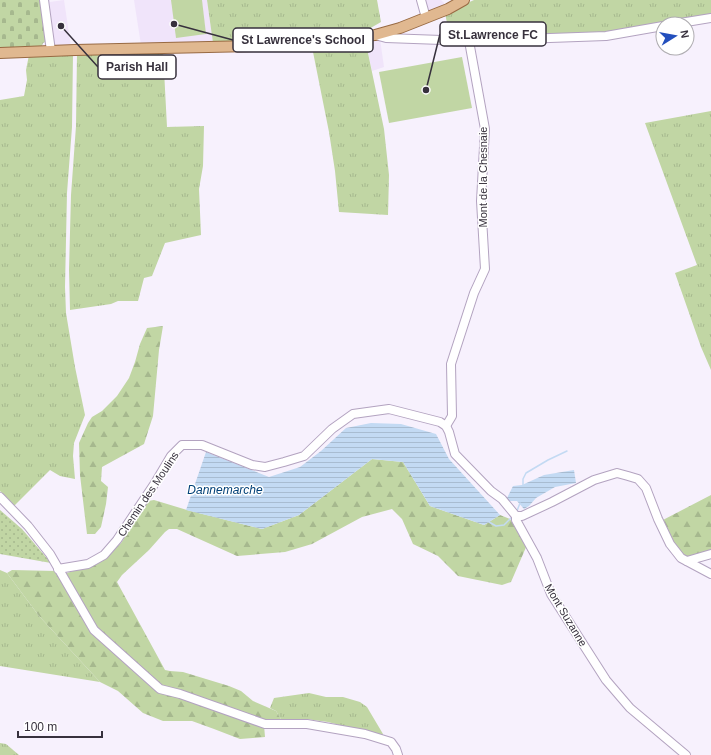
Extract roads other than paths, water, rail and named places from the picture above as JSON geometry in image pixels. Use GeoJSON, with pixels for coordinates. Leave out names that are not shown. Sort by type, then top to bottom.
{"type":"FeatureCollection","features":[{"type":"Feature","properties":{"kind":"main road"},"geometry":{"type":"LineString","coordinates":[[0,53],[253,46],[375,35],[400,28],[426,18],[448,9],[464,0]]}},
{"type":"Feature","properties":{"kind":"street"},"geometry":{"type":"LineString","coordinates":[[44,0],[51,51]]}},
{"type":"Feature","properties":{"kind":"street"},"geometry":{"type":"LineString","coordinates":[[421,0],[426,18]]}},
{"type":"Feature","properties":{"kind":"street"},"geometry":{"type":"LineString","coordinates":[[695,21],[711,18]]}},
{"type":"Feature","properties":{"kind":"street"},"geometry":{"type":"LineString","coordinates":[[375,35],[386,38],[469,41],[606,36],[655,27]]}},
{"type":"Feature","properties":{"kind":"street"},"geometry":{"type":"LineString","coordinates":[[400,28],[403,38]]}},
{"type":"Feature","properties":{"kind":"street","name":"Mont de la Chesnaie"},"geometry":{"type":"LineString","coordinates":[[446,426],[452,416],[451,364],[474,293],[485,269],[481,201],[485,129],[469,41]]}},
{"type":"Feature","properties":{"kind":"street","name":"Chemin des Moulins"},"geometry":{"type":"LineString","coordinates":[[58,569],[88,564],[104,555],[117,540],[171,456],[182,445],[202,445],[252,465],[265,467],[304,456],[332,429],[353,414],[389,409],[440,422],[446,426]]}},
{"type":"Feature","properties":{"kind":"street"},"geometry":{"type":"LineString","coordinates":[[446,426],[455,454],[491,491],[502,499],[516,516],[522,516],[594,480],[616,473],[638,479],[646,488],[670,544],[681,558],[711,574]]}},
{"type":"Feature","properties":{"kind":"street"},"geometry":{"type":"LineString","coordinates":[[0,497],[28,526],[50,554],[94,630],[160,689],[180,694],[265,724],[307,724],[366,734],[391,742],[398,755]]}},
{"type":"Feature","properties":{"kind":"street","name":"Mont Suzanne"},"geometry":{"type":"LineString","coordinates":[[516,516],[516,520],[537,558],[551,594],[606,680],[630,708],[686,755]]}},
{"type":"Feature","properties":{"kind":"street"},"geometry":{"type":"LineString","coordinates":[[687,561],[711,554]]}},
{"type":"Feature","properties":{"kind":"water","name":"Dannemarche"},"geometry":{"type":"Polygon","coordinates":[[[371,423],[401,424],[436,434],[449,459],[500,515],[484,525],[430,506],[403,462],[372,459],[299,515],[262,529],[186,510],[206,452],[269,477],[300,467],[321,451],[346,428],[371,423]]]}},
{"type":"Feature","properties":{"kind":"water"},"geometry":{"type":"Polygon","coordinates":[[[574,470],[576,483],[555,487],[536,498],[524,509],[517,501],[508,501],[507,498],[513,486],[522,485],[544,475],[574,470]]]}},
{"type":"Feature","properties":{"kind":"waterway"},"geometry":{"type":"LineString","coordinates":[[523,486],[523,479],[526,473],[567,451]]}},
{"type":"Feature","properties":{"kind":"waterway"},"geometry":{"type":"LineString","coordinates":[[517,511],[520,503]]}},
{"type":"Feature","properties":{"kind":"waterway"},"geometry":{"type":"LineString","coordinates":[[489,522],[496,526],[504,525],[511,518]]}},
{"type":"Feature","properties":{"kind":"place","name":"St Lawrence's School"},"geometry":{"type":"Point","coordinates":[174,24]}},
{"type":"Feature","properties":{"kind":"place","name":"Parish Hall"},"geometry":{"type":"Point","coordinates":[61,26]}},
{"type":"Feature","properties":{"kind":"place","name":"St.Lawrence FC"},"geometry":{"type":"Point","coordinates":[426,90]}}]}
